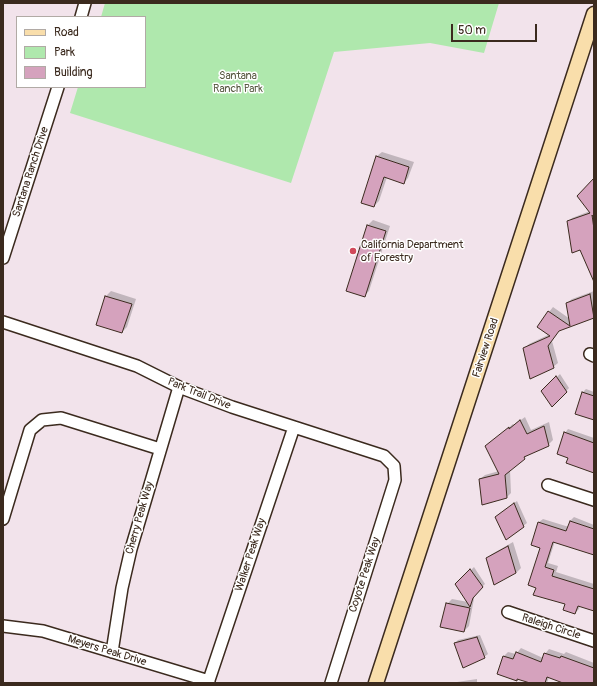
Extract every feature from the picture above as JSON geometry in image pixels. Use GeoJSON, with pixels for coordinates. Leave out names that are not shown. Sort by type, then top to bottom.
{"type":"FeatureCollection","features":[{"type":"Feature","properties":{"kind":"main road","name":"Fairview Road"},"geometry":{"type":"LineString","coordinates":[[376,683],[594,14]]}},
{"type":"Feature","properties":{"kind":"street"},"geometry":{"type":"LineString","coordinates":[[81,16],[85,3]]}},
{"type":"Feature","properties":{"kind":"street","name":"Santana Ranch Drive"},"geometry":{"type":"LineString","coordinates":[[3,258],[58,88]]}},
{"type":"Feature","properties":{"kind":"street","name":"Park Trail Drive"},"geometry":{"type":"LineString","coordinates":[[3,322],[137,366],[179,387],[232,407],[384,456],[394,466]]}},
{"type":"Feature","properties":{"kind":"street","name":"Cherry Peak Way"},"geometry":{"type":"LineString","coordinates":[[112,652],[122,588],[131,548],[179,387]]}},
{"type":"Feature","properties":{"kind":"street"},"geometry":{"type":"LineString","coordinates":[[3,519],[30,430],[42,420],[61,418],[160,450]]}},
{"type":"Feature","properties":{"kind":"street","name":"Walker Peak Way"},"geometry":{"type":"LineString","coordinates":[[209,682],[294,427]]}},
{"type":"Feature","properties":{"kind":"street","name":"Coyote Peak Way"},"geometry":{"type":"LineString","coordinates":[[331,683],[395,480],[394,466]]}},
{"type":"Feature","properties":{"kind":"street"},"geometry":{"type":"LineString","coordinates":[[548,485],[594,500]]}},
{"type":"Feature","properties":{"kind":"street","name":"Raleigh Circle"},"geometry":{"type":"LineString","coordinates":[[508,612],[594,641]]}},
{"type":"Feature","properties":{"kind":"street","name":"Meyers Peak Drive"},"geometry":{"type":"LineString","coordinates":[[3,626],[43,631],[209,682]]}},
{"type":"Feature","properties":{"kind":"green space","name":"Santana Ranch Park"},"geometry":{"type":"Polygon","coordinates":[[[105,3],[499,3],[484,53],[430,43],[334,52],[291,183],[70,113],[78,88],[146,88],[146,16],[101,16],[105,3]]]}},
{"type":"Feature","properties":{"kind":"building"},"geometry":{"type":"Polygon","coordinates":[[[376,156],[409,167],[404,184],[384,177],[374,207],[361,203],[376,156]]]}},
{"type":"Feature","properties":{"kind":"building"},"geometry":{"type":"Polygon","coordinates":[[[594,178],[594,218],[592,215],[594,229],[594,282],[580,250],[572,253],[567,221],[590,213],[577,196],[594,178]]]}},
{"type":"Feature","properties":{"kind":"building"},"geometry":{"type":"Polygon","coordinates":[[[367,225],[386,231],[365,297],[346,291],[367,225]]]}},
{"type":"Feature","properties":{"kind":"building"},"geometry":{"type":"Polygon","coordinates":[[[590,294],[594,318],[559,331],[548,346],[554,368],[530,379],[523,348],[550,336],[537,327],[548,311],[570,326],[566,303],[590,294]]]}},
{"type":"Feature","properties":{"kind":"building"},"geometry":{"type":"Polygon","coordinates":[[[105,296],[132,304],[122,333],[96,325],[105,296]]]}},
{"type":"Feature","properties":{"kind":"building"},"geometry":{"type":"Polygon","coordinates":[[[556,376],[567,392],[552,407],[541,391],[556,376]]]}},
{"type":"Feature","properties":{"kind":"building"},"geometry":{"type":"Polygon","coordinates":[[[582,392],[594,396],[594,420],[575,414],[582,392]]]}},
{"type":"Feature","properties":{"kind":"building"},"geometry":{"type":"Polygon","coordinates":[[[520,420],[527,434],[544,426],[549,446],[524,457],[525,459],[505,475],[507,498],[482,505],[479,479],[499,474],[485,446],[520,420]]]}},
{"type":"Feature","properties":{"kind":"building"},"geometry":{"type":"Polygon","coordinates":[[[564,432],[594,443],[594,473],[566,463],[568,458],[557,454],[564,432]]]}},
{"type":"Feature","properties":{"kind":"building"},"geometry":{"type":"Polygon","coordinates":[[[514,503],[524,527],[506,540],[495,517],[514,503]]]}},
{"type":"Feature","properties":{"kind":"building"},"geometry":{"type":"Polygon","coordinates":[[[570,521],[594,529],[594,555],[553,542],[545,567],[554,570],[552,576],[594,589],[594,611],[578,606],[575,614],[563,610],[565,604],[533,595],[536,588],[528,585],[540,548],[531,545],[538,522],[566,531],[570,521]]]}},
{"type":"Feature","properties":{"kind":"building"},"geometry":{"type":"Polygon","coordinates":[[[508,546],[516,573],[494,585],[486,558],[508,546]]]}},
{"type":"Feature","properties":{"kind":"building"},"geometry":{"type":"Polygon","coordinates":[[[470,569],[483,587],[473,598],[470,607],[455,584],[470,569]]]}},
{"type":"Feature","properties":{"kind":"building"},"geometry":{"type":"Polygon","coordinates":[[[446,603],[470,608],[464,632],[440,627],[446,603]]]}},
{"type":"Feature","properties":{"kind":"building"},"geometry":{"type":"Polygon","coordinates":[[[477,637],[485,658],[463,668],[454,643],[477,637]]]}},
{"type":"Feature","properties":{"kind":"building"},"geometry":{"type":"Polygon","coordinates":[[[516,652],[541,662],[544,653],[560,658],[561,656],[594,668],[594,683],[563,683],[547,677],[545,683],[530,683],[517,679],[517,681],[497,674],[503,656],[513,659],[516,652]]]}},
{"type":"Feature","properties":{"kind":"place","name":"California Department of Forestry"},"geometry":{"type":"Point","coordinates":[353,251]}}]}
